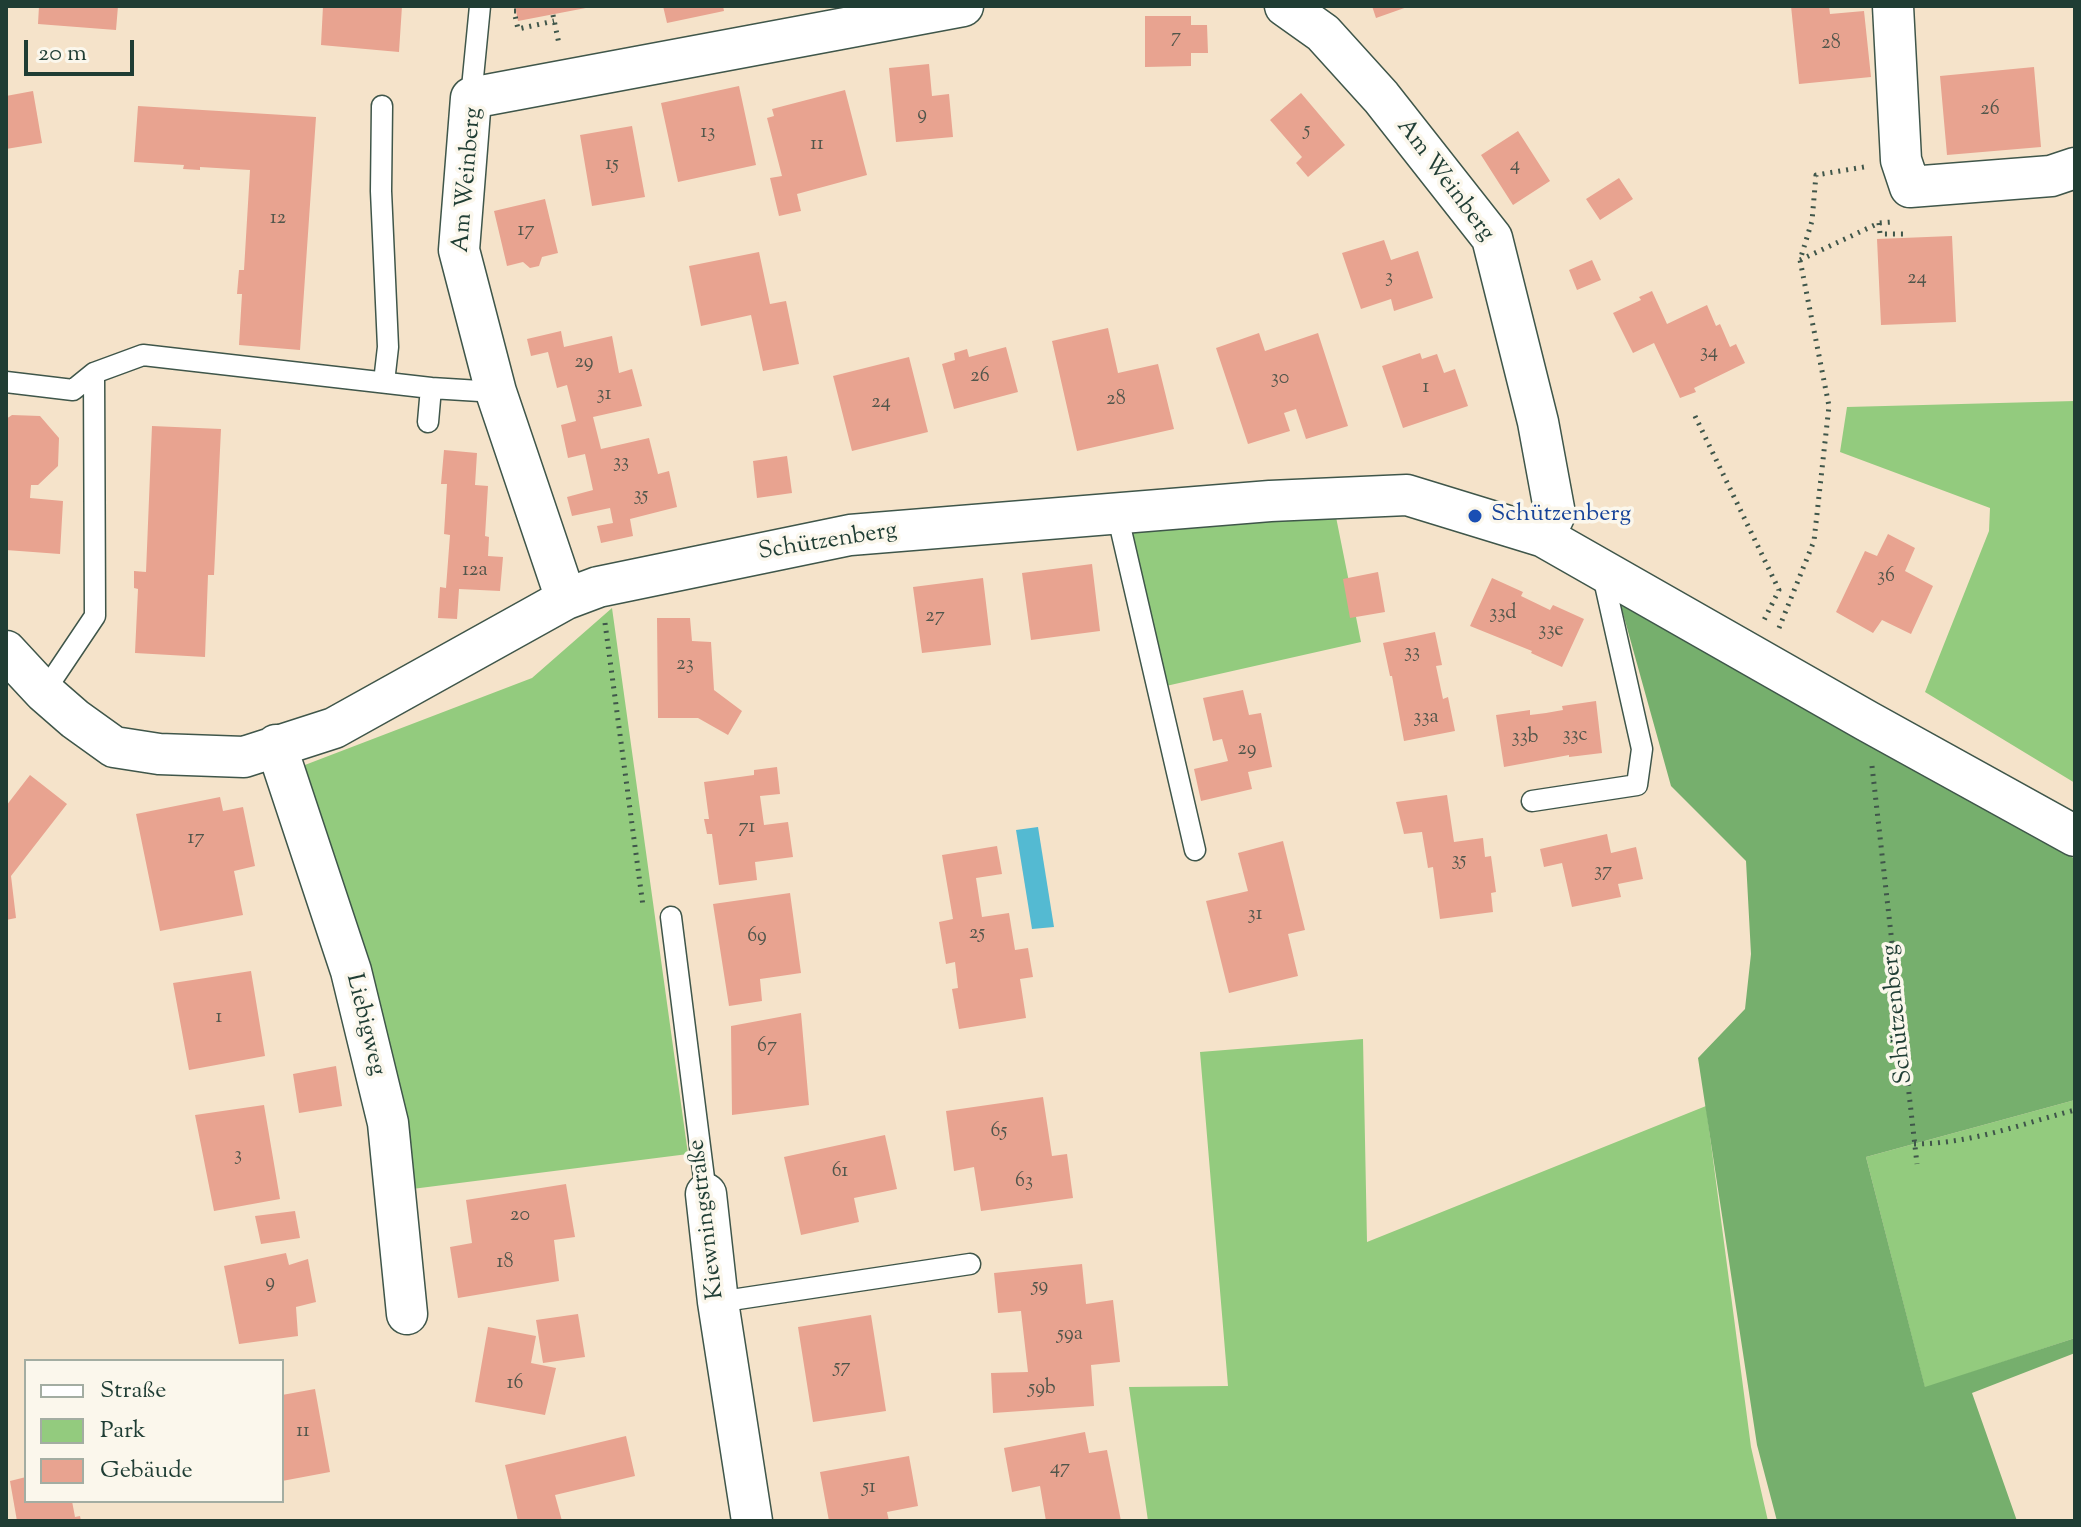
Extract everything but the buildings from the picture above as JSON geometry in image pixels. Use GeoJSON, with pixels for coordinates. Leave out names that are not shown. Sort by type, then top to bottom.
{"type":"FeatureCollection","features":[{"type":"Feature","properties":{"kind":"street","name":"Am Weinberg"},"geometry":{"type":"LineString","coordinates":[[582,593],[496,392],[459,250],[471,98],[963,6]]}},
{"type":"Feature","properties":{"kind":"street","name":"Am Weinberg"},"geometry":{"type":"LineString","coordinates":[[1285,6],[1323,33],[1362,75],[1492,238],[1538,422],[1555,514],[1544,537]]}},
{"type":"Feature","properties":{"kind":"street"},"geometry":{"type":"LineString","coordinates":[[1893,6],[1901,160],[1910,187],[2051,176],[2075,168]]}},
{"type":"Feature","properties":{"kind":"street","name":"Schützenberg"},"geometry":{"type":"LineString","coordinates":[[6,651],[44,692],[114,747],[159,754],[244,757],[334,728],[582,593],[850,535],[1270,501],[1407,495],[1544,537],[2075,836]]}},
{"type":"Feature","properties":{"kind":"street","name":"Liebigweg"},"geometry":{"type":"LineString","coordinates":[[276,745],[351,971],[388,1123],[407,1314]]}},
{"type":"Feature","properties":{"kind":"street","name":"Kiewningstraße"},"geometry":{"type":"LineString","coordinates":[[706,1194],[718,1302],[752,1521]]}},
{"type":"Feature","properties":{"kind":"lane"},"geometry":{"type":"LineString","coordinates":[[471,98],[480,6]]}},
{"type":"Feature","properties":{"kind":"lane"},"geometry":{"type":"LineString","coordinates":[[382,106],[381,191],[388,347],[384,382]]}},
{"type":"Feature","properties":{"kind":"lane"},"geometry":{"type":"LineString","coordinates":[[6,382],[73,390],[94,373],[143,355],[431,388],[496,392]]}},
{"type":"Feature","properties":{"kind":"lane"},"geometry":{"type":"LineString","coordinates":[[44,692],[95,616],[94,373]]}},
{"type":"Feature","properties":{"kind":"lane"},"geometry":{"type":"LineString","coordinates":[[428,422],[431,388]]}},
{"type":"Feature","properties":{"kind":"lane"},"geometry":{"type":"LineString","coordinates":[[1117,513],[1195,850]]}},
{"type":"Feature","properties":{"kind":"lane"},"geometry":{"type":"LineString","coordinates":[[1532,801],[1637,785],[1642,749],[1602,571]]}},
{"type":"Feature","properties":{"kind":"lane","name":"Kiewningstraße"},"geometry":{"type":"LineString","coordinates":[[671,917],[706,1194]]}},
{"type":"Feature","properties":{"kind":"lane"},"geometry":{"type":"LineString","coordinates":[[718,1302],[970,1264]]}},
{"type":"Feature","properties":{"kind":"path"},"geometry":{"type":"LineString","coordinates":[[516,11],[518,29],[554,21]]}},
{"type":"Feature","properties":{"kind":"path"},"geometry":{"type":"LineString","coordinates":[[1756,658],[1814,541],[1829,406],[1800,260],[1812,221],[1816,175],[1901,160]]}},
{"type":"Feature","properties":{"kind":"path"},"geometry":{"type":"LineString","coordinates":[[1800,260],[1879,223],[1880,234],[1905,234],[1906,237]]}},
{"type":"Feature","properties":{"kind":"path"},"geometry":{"type":"LineString","coordinates":[[1695,416],[1779,590],[1756,658]]}},
{"type":"Feature","properties":{"kind":"path"},"geometry":{"type":"LineString","coordinates":[[582,593],[643,907],[671,917]]}},
{"type":"Feature","properties":{"kind":"path","name":"Schützenberg"},"geometry":{"type":"LineString","coordinates":[[1867,721],[1917,1164]]}},
{"type":"Feature","properties":{"kind":"path"},"geometry":{"type":"LineString","coordinates":[[1914,1144],[1946,1144],[1975,1138],[2075,1110]]}},
{"type":"Feature","properties":{"kind":"green space"},"geometry":{"type":"Polygon","coordinates":[[[2075,401],[2075,783],[1925,692],[1989,531],[1990,508],[1840,452],[1847,407],[2075,401]]]}},
{"type":"Feature","properties":{"kind":"green space"},"geometry":{"type":"Polygon","coordinates":[[[1335,512],[1361,642],[1166,686],[1127,524],[1335,512]]]}},
{"type":"Feature","properties":{"kind":"green space"},"geometry":{"type":"Polygon","coordinates":[[[1619,599],[2075,859],[2075,1100],[1866,1157],[1925,1387],[2075,1338],[2075,1353],[1972,1393],[2017,1521],[1777,1521],[1757,1445],[1698,1058],[1745,1009],[1751,954],[1746,861],[1671,786],[1619,599]]]}},
{"type":"Feature","properties":{"kind":"green space"},"geometry":{"type":"Polygon","coordinates":[[[612,608],[688,1154],[412,1189],[297,768],[532,678],[612,608]]]}},
{"type":"Feature","properties":{"kind":"green space"},"geometry":{"type":"Polygon","coordinates":[[[1363,1039],[1367,1242],[1706,1106],[1751,1447],[1768,1521],[1148,1521],[1129,1387],[1228,1386],[1200,1052],[1363,1039]]]}},
{"type":"Feature","properties":{"kind":"green space"},"geometry":{"type":"Polygon","coordinates":[[[2075,1100],[2075,1338],[1925,1388],[1866,1157],[2075,1100]]]}},
{"type":"Feature","properties":{"kind":"water"},"geometry":{"type":"Polygon","coordinates":[[[1038,827],[1054,927],[1032,929],[1016,830],[1038,827]]]}},
{"type":"Feature","properties":{"kind":"place","name":"Schützenberg"},"geometry":{"type":"Point","coordinates":[1475,516]}}]}
